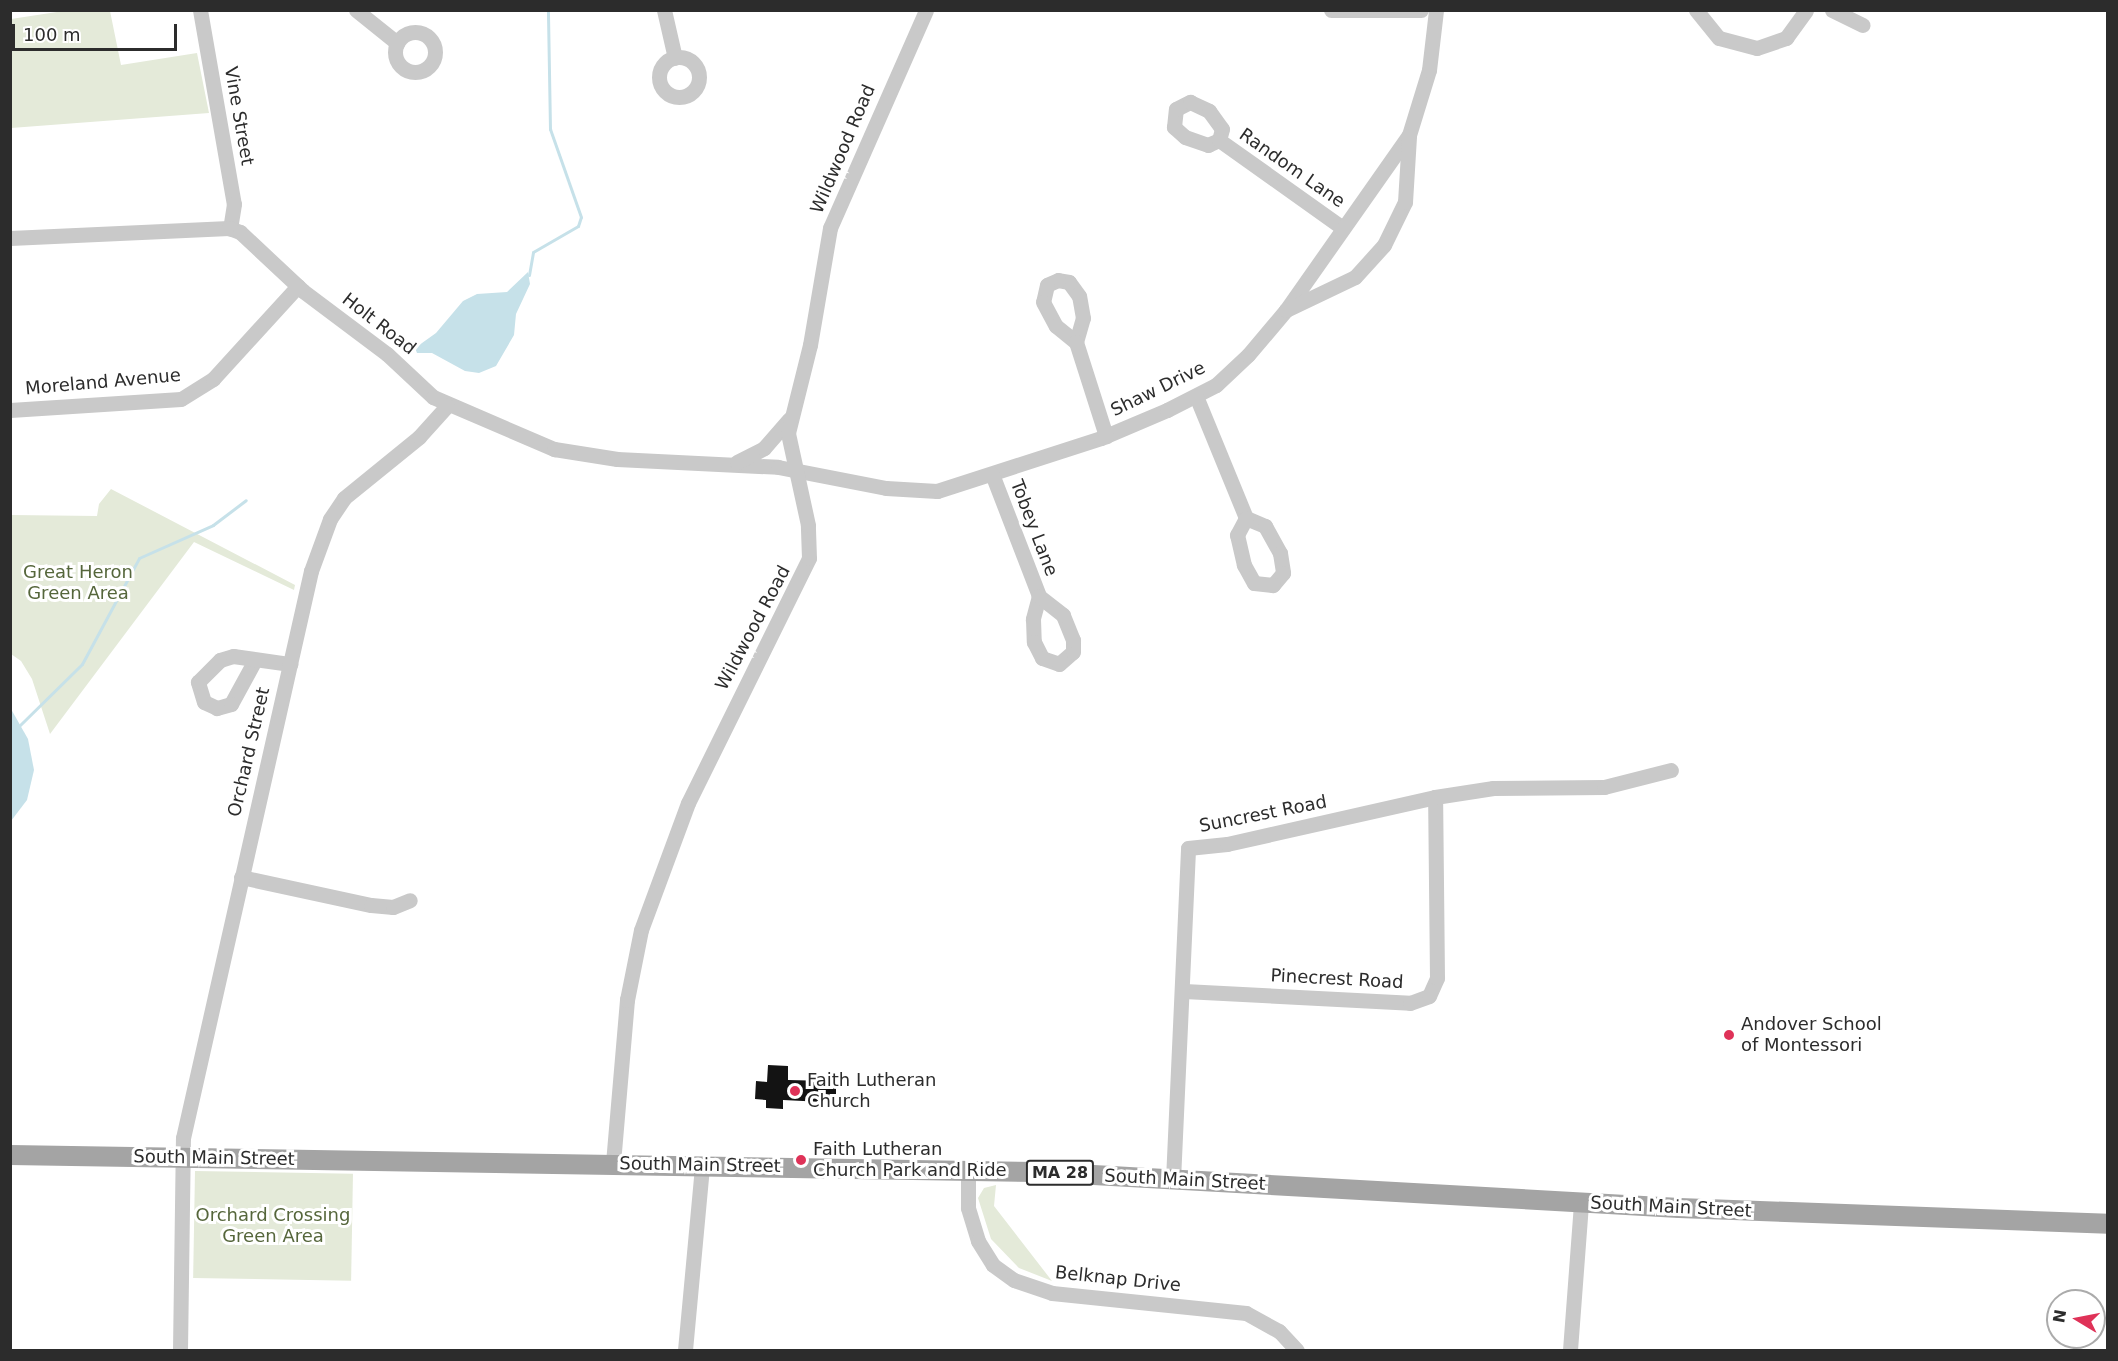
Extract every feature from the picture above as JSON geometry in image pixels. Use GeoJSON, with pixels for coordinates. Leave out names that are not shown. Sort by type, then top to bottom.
{"type":"FeatureCollection","features":[{"type":"Feature","properties":{"kind":"main road","name":"South Main Street"},"geometry":{"type":"LineString","coordinates":[[10,1155],[968,1170],[1173,1179],[1581,1203],[2108,1224]]}},
{"type":"Feature","properties":{"kind":"street","name":"Vine Street"},"geometry":{"type":"LineString","coordinates":[[200,10],[234,204],[230,229]]}},
{"type":"Feature","properties":{"kind":"street"},"geometry":{"type":"LineString","coordinates":[[356,10],[397,43]]}},
{"type":"Feature","properties":{"kind":"street"},"geometry":{"type":"LineString","coordinates":[[664,10],[675,58]]}},
{"type":"Feature","properties":{"kind":"street","name":"Wildwood Road"},"geometry":{"type":"LineString","coordinates":[[613,1163],[627,1000],[641,930],[688,803],[809,558],[808,525],[788,446],[790,416],[810,345],[830,228],[926,10]]}},
{"type":"Feature","properties":{"kind":"street"},"geometry":{"type":"LineString","coordinates":[[1331,10],[1421,10]]}},
{"type":"Feature","properties":{"kind":"street","name":"Shaw Drive"},"geometry":{"type":"LineString","coordinates":[[794,471],[923,491],[954,488],[1106,436],[1196,396],[1240,363],[1286,310],[1409,135],[1428,78],[1436,10]]}},
{"type":"Feature","properties":{"kind":"street"},"geometry":{"type":"LineString","coordinates":[[1696,10],[1719,38],[1757,48],[1786,38],[1806,10]]}},
{"type":"Feature","properties":{"kind":"street"},"geometry":{"type":"LineString","coordinates":[[1832,10],[1863,26]]}},
{"type":"Feature","properties":{"kind":"street"},"geometry":{"type":"LineString","coordinates":[[1286,310],[1355,277],[1384,245],[1405,202],[1409,135]]}},
{"type":"Feature","properties":{"kind":"street","name":"Random Lane"},"geometry":{"type":"LineString","coordinates":[[1219,140],[1343,228]]}},
{"type":"Feature","properties":{"kind":"street"},"geometry":{"type":"LineString","coordinates":[[10,238],[230,229]]}},
{"type":"Feature","properties":{"kind":"street","name":"Holt Road"},"geometry":{"type":"LineString","coordinates":[[230,229],[240,232],[298,286],[447,406],[567,452],[794,471]]}},
{"type":"Feature","properties":{"kind":"street","name":"Moreland Avenue"},"geometry":{"type":"LineString","coordinates":[[10,410],[181,399],[213,379],[298,286]]}},
{"type":"Feature","properties":{"kind":"street"},"geometry":{"type":"LineString","coordinates":[[1076,342],[1106,436]]}},
{"type":"Feature","properties":{"kind":"street"},"geometry":{"type":"LineString","coordinates":[[1196,396],[1246,518]]}},
{"type":"Feature","properties":{"kind":"street","name":"Orchard Street"},"geometry":{"type":"LineString","coordinates":[[180,1350],[181,1157],[241,877],[311,571],[330,519],[358,484],[419,437],[447,406]]}},
{"type":"Feature","properties":{"kind":"street"},"geometry":{"type":"LineString","coordinates":[[729,465],[764,448],[790,416]]}},
{"type":"Feature","properties":{"kind":"street","name":"Tobey Lane"},"geometry":{"type":"LineString","coordinates":[[992,474],[1039,596]]}},
{"type":"Feature","properties":{"kind":"street"},"geometry":{"type":"LineString","coordinates":[[255,660],[290,664]]}},
{"type":"Feature","properties":{"kind":"street","name":"Suncrest Road"},"geometry":{"type":"LineString","coordinates":[[1173,1179],[1184,991],[1188,848],[1435,797],[1493,788],[1604,787],[1671,770]]}},
{"type":"Feature","properties":{"kind":"street","name":"Pinecrest Road"},"geometry":{"type":"LineString","coordinates":[[1184,991],[1410,1003],[1429,996],[1437,978],[1435,797]]}},
{"type":"Feature","properties":{"kind":"street"},"geometry":{"type":"LineString","coordinates":[[241,877],[370,905],[393,907],[410,900]]}},
{"type":"Feature","properties":{"kind":"street"},"geometry":{"type":"LineString","coordinates":[[685,1350],[702,1165]]}},
{"type":"Feature","properties":{"kind":"street","name":"Belknap Drive"},"geometry":{"type":"LineString","coordinates":[[968,1170],[968,1208],[978,1241],[993,1265],[1014,1280],[1052,1293],[1246,1313],[1279,1331],[1297,1350]]}},
{"type":"Feature","properties":{"kind":"street"},"geometry":{"type":"LineString","coordinates":[[1570,1350],[1581,1203]]}},
{"type":"Feature","properties":{"kind":"green space"},"geometry":{"type":"Polygon","coordinates":[[[70,10],[110,11],[121,65],[197,53],[209,113],[11,128],[11,19],[70,10]]]}},
{"type":"Feature","properties":{"kind":"green space","name":"Great Heron Green Area"},"geometry":{"type":"Polygon","coordinates":[[[111,489],[295,585],[294,590],[194,542],[50,734],[32,679],[21,661],[11,654],[11,515],[97,516],[99,504],[111,489]]]}},
{"type":"Feature","properties":{"kind":"green space","name":"Orchard Crossing Green Area"},"geometry":{"type":"Polygon","coordinates":[[[195,1171],[353,1174],[351,1281],[193,1278],[195,1171]]]}},
{"type":"Feature","properties":{"kind":"green space"},"geometry":{"type":"Polygon","coordinates":[[[996,1185],[994,1206],[1052,1281],[1019,1268],[991,1239],[978,1198],[984,1188],[996,1185]]]}},
{"type":"Feature","properties":{"kind":"water"},"geometry":{"type":"Polygon","coordinates":[[[528,272],[530,284],[516,314],[514,335],[496,366],[479,373],[465,371],[432,353],[417,353],[415,348],[436,333],[463,301],[477,294],[507,292],[528,272]]]}},
{"type":"Feature","properties":{"kind":"water"},"geometry":{"type":"Polygon","coordinates":[[[11,709],[28,739],[34,770],[27,800],[11,821],[11,709]]]}},
{"type":"Feature","properties":{"kind":"building","name":"Faith Lutheran Church"},"geometry":{"type":"Polygon","coordinates":[[[768,1065],[788,1066],[788,1080],[829,1081],[836,1085],[836,1098],[823,1109],[823,1102],[783,1100],[783,1109],[766,1108],[766,1100],[755,1099],[756,1081],[767,1082],[768,1065]]]}},
{"type":"Feature","properties":{"kind":"waterway"},"geometry":{"type":"LineString","coordinates":[[529,275],[533,252],[578,226],[581,217],[550,129],[548,10]]}},
{"type":"Feature","properties":{"kind":"waterway"},"geometry":{"type":"LineString","coordinates":[[20,725],[82,664],[139,558],[213,525],[246,500]]}},
{"type":"Feature","properties":{"kind":"place","name":"Andover School of Montessori"},"geometry":{"type":"Point","coordinates":[1729,1035]}},
{"type":"Feature","properties":{"kind":"place","name":"Faith Lutheran Church"},"geometry":{"type":"Point","coordinates":[795,1091]}},
{"type":"Feature","properties":{"kind":"place","name":"Faith Lutheran Church Park and Ride"},"geometry":{"type":"Point","coordinates":[801,1160]}}]}
